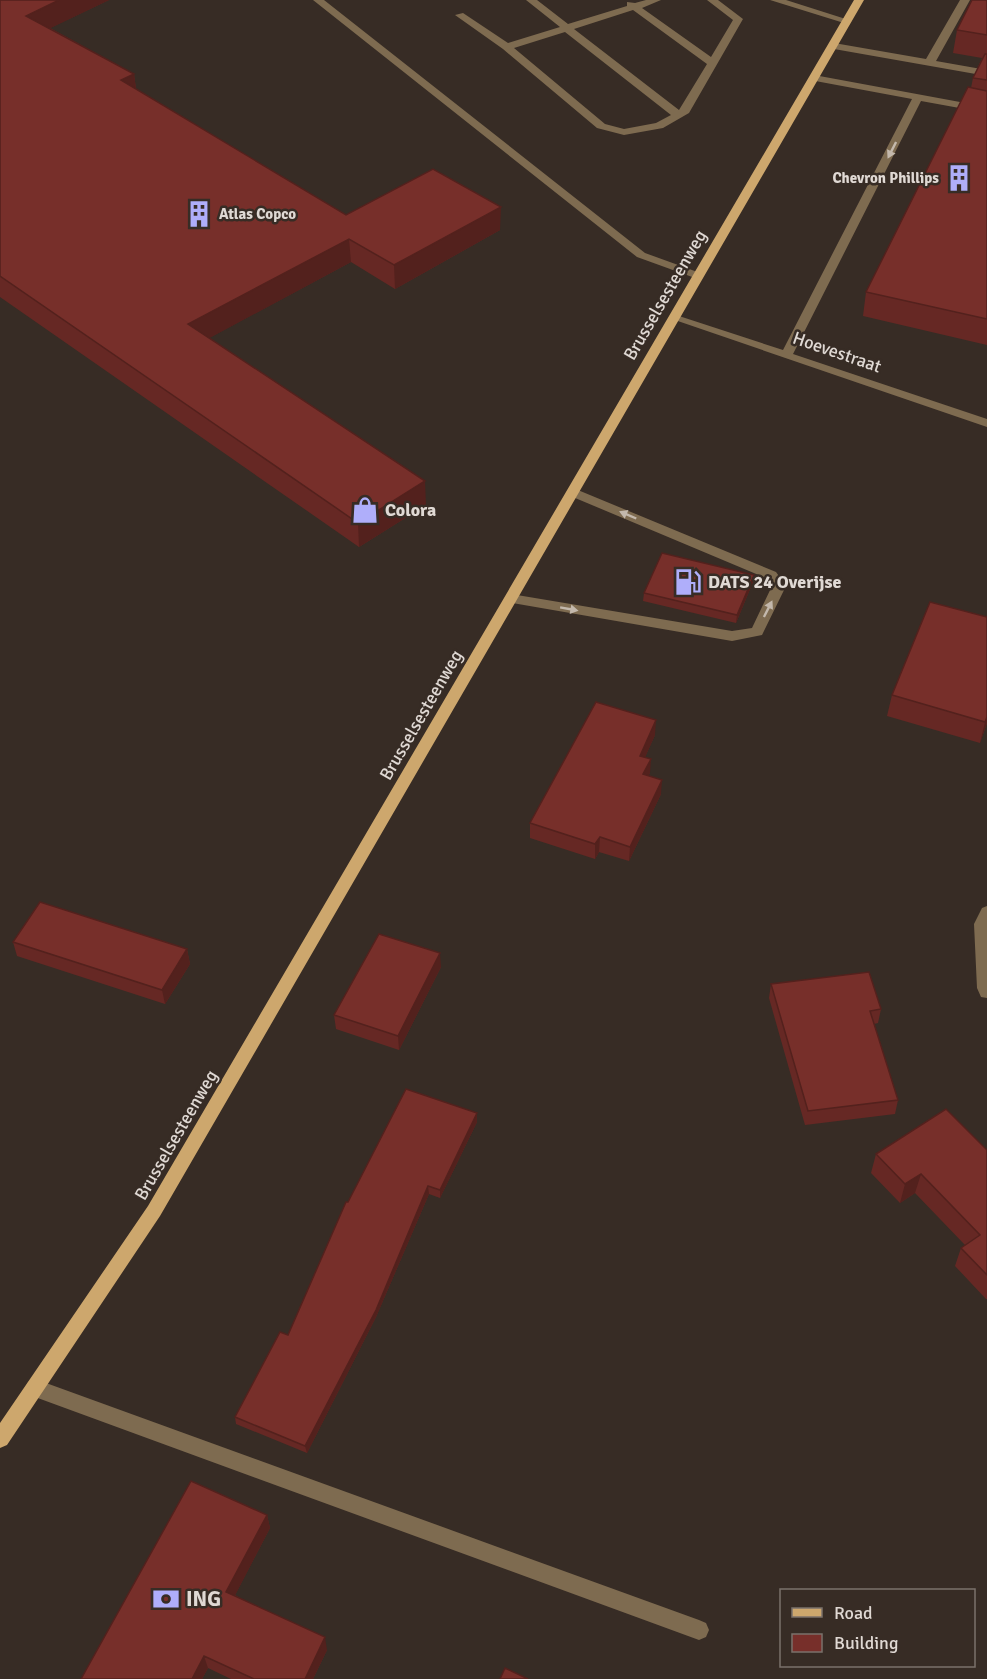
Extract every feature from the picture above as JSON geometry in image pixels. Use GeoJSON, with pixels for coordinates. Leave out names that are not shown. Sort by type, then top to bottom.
{"type":"FeatureCollection","features":[{"type":"Feature","properties":{"kind":"main road","name":"Brusselsesteenweg"},"geometry":{"type":"LineString","coordinates":[[0,1439],[154,1211],[859,0]]}},
{"type":"Feature","properties":{"kind":"street"},"geometry":{"type":"LineString","coordinates":[[318,0],[641,255],[699,276]]}},
{"type":"Feature","properties":{"kind":"street"},"geometry":{"type":"LineString","coordinates":[[531,0],[678,115]]}},
{"type":"Feature","properties":{"kind":"street"},"geometry":{"type":"LineString","coordinates":[[625,0],[713,63]]}},
{"type":"Feature","properties":{"kind":"street"},"geometry":{"type":"LineString","coordinates":[[507,47],[656,0]]}},
{"type":"Feature","properties":{"kind":"street"},"geometry":{"type":"LineString","coordinates":[[460,15],[507,47],[601,126],[624,132],[659,126],[685,111],[738,19],[712,0]]}},
{"type":"Feature","properties":{"kind":"street"},"geometry":{"type":"LineString","coordinates":[[775,0],[847,21]]}},
{"type":"Feature","properties":{"kind":"street"},"geometry":{"type":"LineString","coordinates":[[930,62],[965,0]]}},
{"type":"Feature","properties":{"kind":"street"},"geometry":{"type":"LineString","coordinates":[[834,46],[987,73]]}},
{"type":"Feature","properties":{"kind":"street"},"geometry":{"type":"LineString","coordinates":[[814,78],[987,110]]}},
{"type":"Feature","properties":{"kind":"street"},"geometry":{"type":"LineString","coordinates":[[787,354],[918,98]]}},
{"type":"Feature","properties":{"kind":"street","name":"Hoevestraat"},"geometry":{"type":"LineString","coordinates":[[675,318],[987,423]]}},
{"type":"Feature","properties":{"kind":"street"},"geometry":{"type":"LineString","coordinates":[[511,599],[722,635],[732,636],[757,632],[779,586],[771,575],[573,492]]}},
{"type":"Feature","properties":{"kind":"street"},"geometry":{"type":"LineString","coordinates":[[987,912],[982,924],[987,992]]}},
{"type":"Feature","properties":{"kind":"street"},"geometry":{"type":"LineString","coordinates":[[35,1388],[699,1630]]}},
{"type":"Feature","properties":{"kind":"building"},"geometry":{"type":"Polygon","coordinates":[[[0,0],[59,0],[26,16],[134,74],[121,80],[346,215],[433,169],[501,207],[394,265],[349,239],[188,324],[425,481],[358,523],[0,276],[0,0]]]}},
{"type":"Feature","properties":{"kind":"building"},"geometry":{"type":"Polygon","coordinates":[[[972,0],[987,0],[987,35],[957,30],[972,0]]]}},
{"type":"Feature","properties":{"kind":"building"},"geometry":{"type":"Polygon","coordinates":[[[987,54],[987,80],[973,78],[987,54]]]}},
{"type":"Feature","properties":{"kind":"building","name":"Chevron Phillips"},"geometry":{"type":"Polygon","coordinates":[[[968,87],[987,91],[987,319],[866,292],[968,87]]]}},
{"type":"Feature","properties":{"kind":"building"},"geometry":{"type":"Polygon","coordinates":[[[662,553],[754,575],[737,615],[644,593],[662,553]]]}},
{"type":"Feature","properties":{"kind":"building"},"geometry":{"type":"Polygon","coordinates":[[[930,602],[987,617],[987,717],[985,722],[892,695],[930,602]]]}},
{"type":"Feature","properties":{"kind":"building"},"geometry":{"type":"Polygon","coordinates":[[[596,702],[656,720],[640,756],[651,759],[643,774],[662,780],[630,847],[600,837],[595,844],[530,823],[596,702]]]}},
{"type":"Feature","properties":{"kind":"building"},"geometry":{"type":"Polygon","coordinates":[[[40,902],[187,949],[162,990],[13,942],[40,902]]]}},
{"type":"Feature","properties":{"kind":"building"},"geometry":{"type":"Polygon","coordinates":[[[379,934],[440,953],[398,1036],[334,1015],[379,934]]]}},
{"type":"Feature","properties":{"kind":"building"},"geometry":{"type":"Polygon","coordinates":[[[869,972],[881,1009],[870,1011],[898,1100],[808,1111],[771,984],[869,972]]]}},
{"type":"Feature","properties":{"kind":"building"},"geometry":{"type":"Polygon","coordinates":[[[406,1089],[477,1113],[440,1190],[428,1186],[376,1310],[305,1446],[235,1417],[280,1332],[288,1335],[346,1202],[406,1089]]]}},
{"type":"Feature","properties":{"kind":"building"},"geometry":{"type":"Polygon","coordinates":[[[946,1109],[987,1150],[987,1275],[961,1248],[980,1235],[921,1174],[905,1184],[876,1154],[946,1109]]]}},
{"type":"Feature","properties":{"kind":"building"},"geometry":{"type":"Polygon","coordinates":[[[191,1481],[267,1515],[226,1592],[325,1637],[305,1679],[254,1679],[204,1656],[192,1679],[81,1679],[191,1481]]]}},
{"type":"Feature","properties":{"kind":"building"},"geometry":{"type":"Polygon","coordinates":[[[505,1668],[528,1679],[500,1679],[505,1668]]]}},
{"type":"Feature","properties":{"kind":"place","name":"Chevron Phillips"},"geometry":{"type":"Point","coordinates":[959,178]}},
{"type":"Feature","properties":{"kind":"place","name":"Atlas Copco"},"geometry":{"type":"Point","coordinates":[199,214]}},
{"type":"Feature","properties":{"kind":"place","name":"Colora"},"geometry":{"type":"Point","coordinates":[365,510]}},
{"type":"Feature","properties":{"kind":"place","name":"DATS 24 Overijse"},"geometry":{"type":"Point","coordinates":[688,582]}},
{"type":"Feature","properties":{"kind":"place","name":"ING"},"geometry":{"type":"Point","coordinates":[166,1599]}}]}
